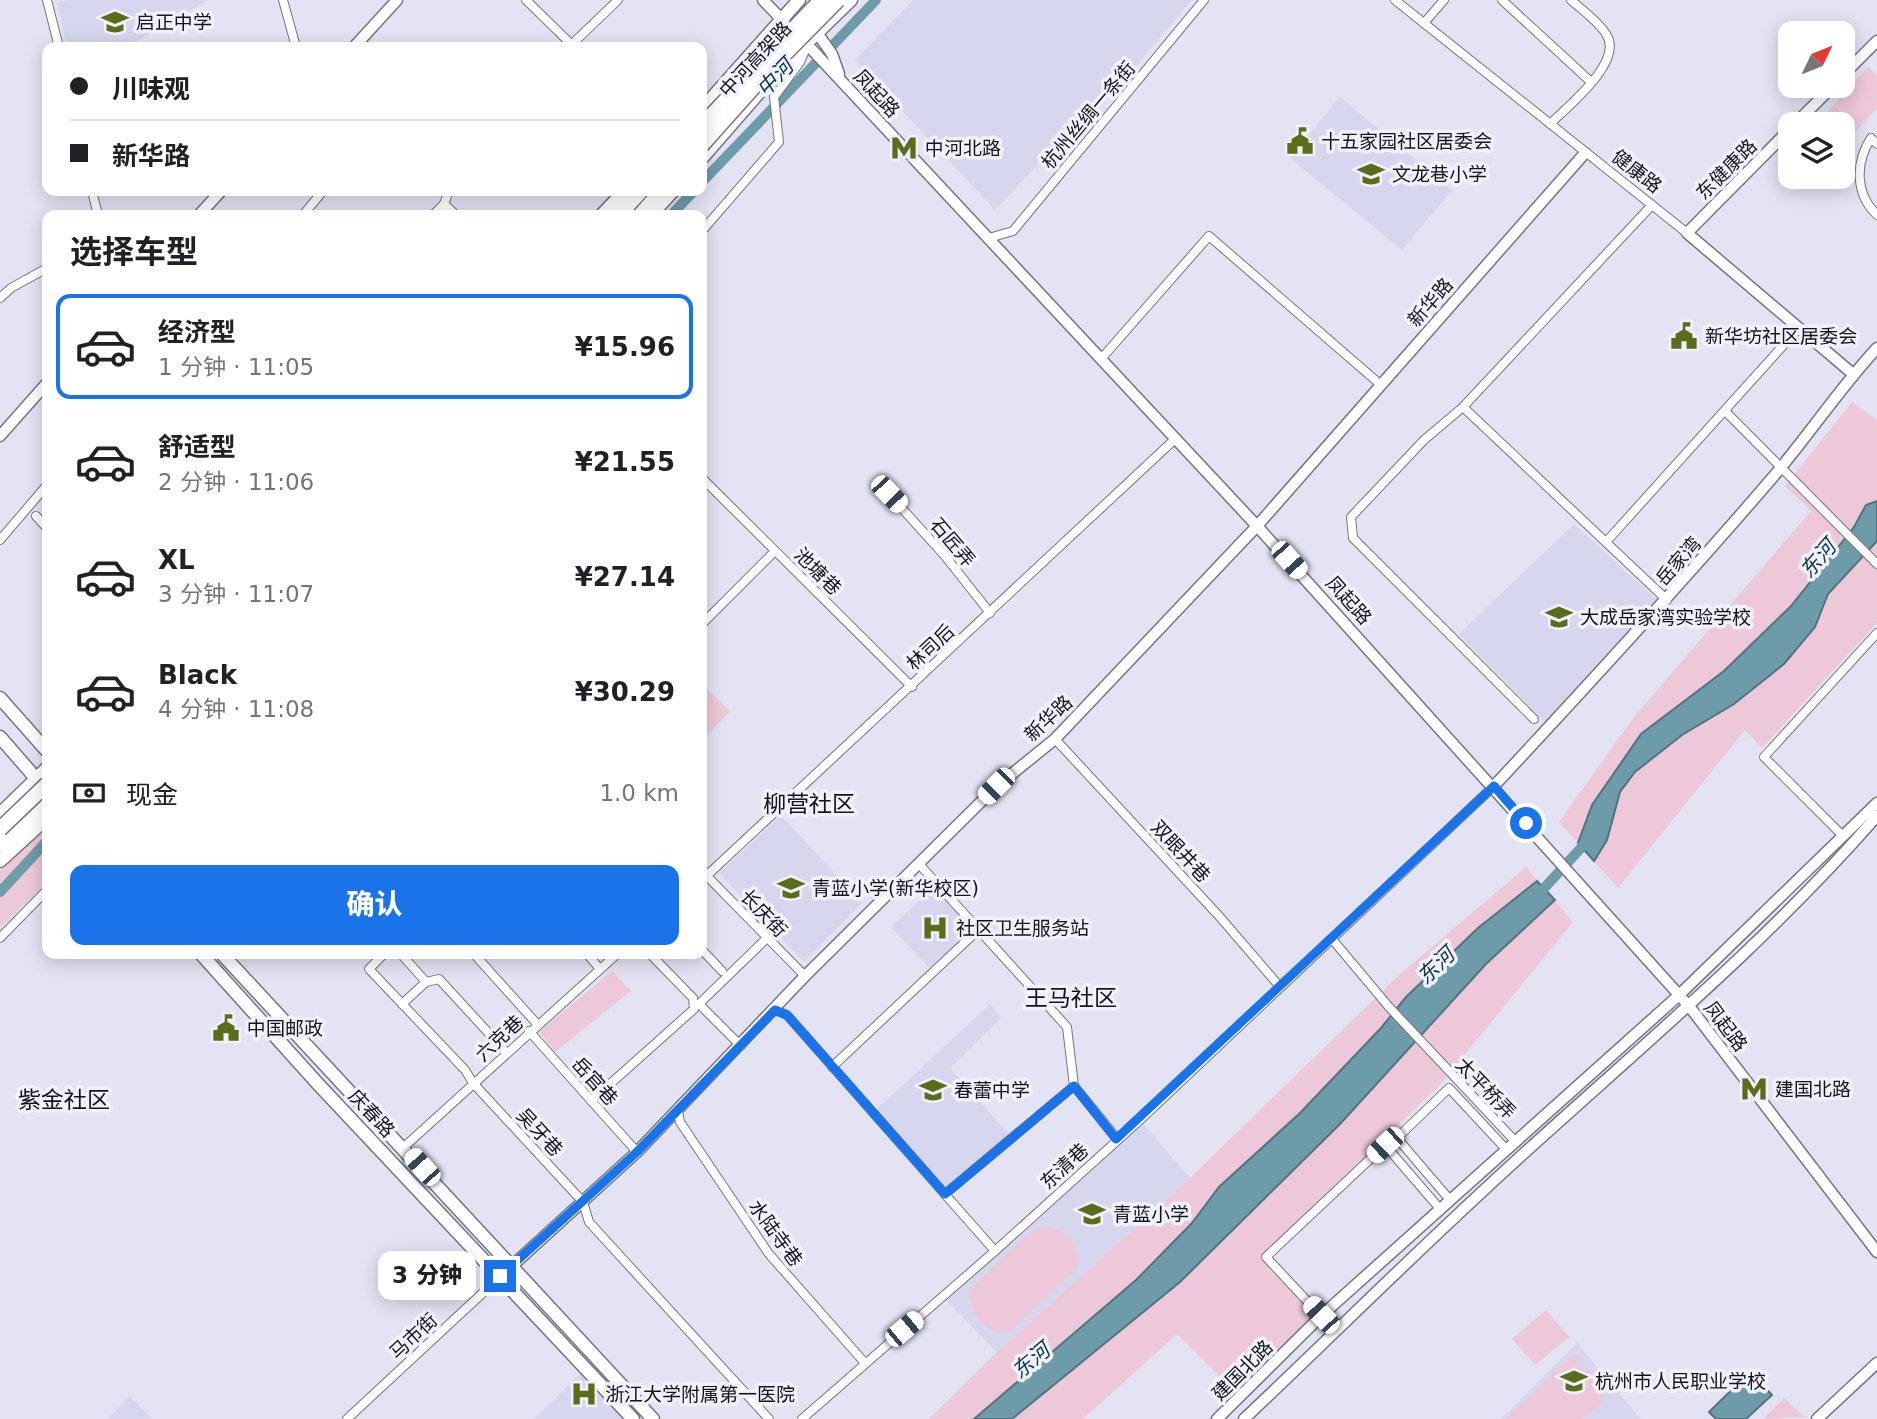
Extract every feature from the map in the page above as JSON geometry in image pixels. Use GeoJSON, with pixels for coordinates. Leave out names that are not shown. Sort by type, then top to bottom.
{"type":"FeatureCollection","features":[{"type":"Feature","properties":{"kind":"highway","name":"中河高架路"},"geometry":{"type":"LineString","coordinates":[[707,120],[821,0]]}},
{"type":"Feature","properties":{"kind":"highway","name":"中河高架路"},"geometry":{"type":"LineString","coordinates":[[707,140],[838,0]]}},
{"type":"Feature","properties":{"kind":"highway"},"geometry":{"type":"LineString","coordinates":[[608,210],[621,196]]}},
{"type":"Feature","properties":{"kind":"highway"},"geometry":{"type":"LineString","coordinates":[[624,210],[636,196]]}},
{"type":"Feature","properties":{"kind":"highway"},"geometry":{"type":"LineString","coordinates":[[644,210],[657,196]]}},
{"type":"Feature","properties":{"kind":"highway"},"geometry":{"type":"LineString","coordinates":[[0,829],[41,781]]}},
{"type":"Feature","properties":{"kind":"highway"},"geometry":{"type":"LineString","coordinates":[[0,845],[42,807]]}},
{"type":"Feature","properties":{"kind":"main road"},"geometry":{"type":"LineString","coordinates":[[359,42],[397,0]]}},
{"type":"Feature","properties":{"kind":"main road","name":"凤起路"},"geometry":{"type":"LineString","coordinates":[[764,0],[812,49],[828,58],[841,80],[1257,526],[1494,786],[1689,1006],[1877,1252]]}},
{"type":"Feature","properties":{"kind":"main road"},"geometry":{"type":"LineString","coordinates":[[707,152],[776,74],[812,49],[851,0]]}},
{"type":"Feature","properties":{"kind":"main road"},"geometry":{"type":"LineString","coordinates":[[707,103],[793,2],[822,38],[828,58]]}},
{"type":"Feature","properties":{"kind":"main road"},"geometry":{"type":"LineString","coordinates":[[1855,63],[1877,41]]}},
{"type":"Feature","properties":{"kind":"main road"},"geometry":{"type":"LineString","coordinates":[[1807,112],[1821,98]]}},
{"type":"Feature","properties":{"kind":"main road","name":"东健康路"},"geometry":{"type":"LineString","coordinates":[[1687,233],[1778,141]]}},
{"type":"Feature","properties":{"kind":"main road","name":"新华路"},"geometry":{"type":"LineString","coordinates":[[500,1276],[637,1152],[741,1046],[804,976],[996,786],[1055,739],[1257,526],[1585,153]]}},
{"type":"Feature","properties":{"kind":"main road"},"geometry":{"type":"LineString","coordinates":[[204,210],[216,196]]}},
{"type":"Feature","properties":{"kind":"main road"},"geometry":{"type":"LineString","coordinates":[[615,210],[628,196]]}},
{"type":"Feature","properties":{"kind":"main road"},"geometry":{"type":"LineString","coordinates":[[656,210],[668,196]]}},
{"type":"Feature","properties":{"kind":"main road","name":"健康路"},"geometry":{"type":"LineString","coordinates":[[1687,233],[1853,374]]}},
{"type":"Feature","properties":{"kind":"main road","name":"岳家湾"},"geometry":{"type":"LineString","coordinates":[[1494,786],[1667,600],[1781,468],[1853,374],[1877,348]]}},
{"type":"Feature","properties":{"kind":"main road"},"geometry":{"type":"LineString","coordinates":[[0,436],[42,389]]}},
{"type":"Feature","properties":{"kind":"main road"},"geometry":{"type":"LineString","coordinates":[[0,698],[42,745]]}},
{"type":"Feature","properties":{"kind":"main road"},"geometry":{"type":"LineString","coordinates":[[0,737],[41,781],[0,814]]}},
{"type":"Feature","properties":{"kind":"main road","name":"建国北路"},"geometry":{"type":"LineString","coordinates":[[1217,1419],[1321,1315],[1678,996],[1877,803]]}},
{"type":"Feature","properties":{"kind":"main road","name":"建国北路"},"geometry":{"type":"LineString","coordinates":[[1244,1419],[1472,1201],[1689,1006],[1846,851],[1877,816]]}},
{"type":"Feature","properties":{"kind":"main road"},"geometry":{"type":"LineString","coordinates":[[0,861],[42,823]]}},
{"type":"Feature","properties":{"kind":"main road","name":"庆春路"},"geometry":{"type":"LineString","coordinates":[[206,959],[318,1084],[633,1419]]}},
{"type":"Feature","properties":{"kind":"main road","name":"庆春路"},"geometry":{"type":"LineString","coordinates":[[227,959],[404,1147],[653,1419]]}},
{"type":"Feature","properties":{"kind":"main road"},"geometry":{"type":"LineString","coordinates":[[1817,1419],[1877,1363]]}},
{"type":"Feature","properties":{"kind":"street"},"geometry":{"type":"LineString","coordinates":[[47,0],[57,42]]}},
{"type":"Feature","properties":{"kind":"street"},"geometry":{"type":"LineString","coordinates":[[283,0],[295,42]]}},
{"type":"Feature","properties":{"kind":"street"},"geometry":{"type":"LineString","coordinates":[[526,0],[567,42]]}},
{"type":"Feature","properties":{"kind":"street"},"geometry":{"type":"LineString","coordinates":[[575,42],[618,0]]}},
{"type":"Feature","properties":{"kind":"street","name":"杭州丝绸一条街"},"geometry":{"type":"LineString","coordinates":[[989,238],[1013,230],[1204,0]]}},
{"type":"Feature","properties":{"kind":"street","name":"健康路"},"geometry":{"type":"LineString","coordinates":[[1395,0],[1687,233]]}},
{"type":"Feature","properties":{"kind":"street"},"geometry":{"type":"LineString","coordinates":[[1424,23],[1444,0]]}},
{"type":"Feature","properties":{"kind":"street"},"geometry":{"type":"LineString","coordinates":[[1502,0],[1591,82]]}},
{"type":"Feature","properties":{"kind":"street"},"geometry":{"type":"LineString","coordinates":[[1550,124],[1606,66],[1611,48],[1607,34],[1571,0]]}},
{"type":"Feature","properties":{"kind":"street"},"geometry":{"type":"LineString","coordinates":[[707,225],[779,142],[774,97],[812,49]]}},
{"type":"Feature","properties":{"kind":"street"},"geometry":{"type":"LineString","coordinates":[[1877,144],[1871,138],[1860,155],[1861,192],[1868,206],[1877,215]]}},
{"type":"Feature","properties":{"kind":"street"},"geometry":{"type":"LineString","coordinates":[[307,210],[319,196]]}},
{"type":"Feature","properties":{"kind":"street"},"geometry":{"type":"LineString","coordinates":[[438,210],[447,196]]}},
{"type":"Feature","properties":{"kind":"street"},"geometry":{"type":"LineString","coordinates":[[444,204],[451,210]]}},
{"type":"Feature","properties":{"kind":"street"},"geometry":{"type":"LineString","coordinates":[[1534,719],[1353,538],[1351,517],[1424,440],[1463,407],[1652,205]]}},
{"type":"Feature","properties":{"kind":"street"},"geometry":{"type":"LineString","coordinates":[[1101,359],[1209,236],[1381,385]]}},
{"type":"Feature","properties":{"kind":"street"},"geometry":{"type":"LineString","coordinates":[[0,298],[11,288],[42,271]]}},
{"type":"Feature","properties":{"kind":"street"},"geometry":{"type":"LineString","coordinates":[[1606,542],[1799,328]]}},
{"type":"Feature","properties":{"kind":"street"},"geometry":{"type":"LineString","coordinates":[[1463,407],[1667,600]]}},
{"type":"Feature","properties":{"kind":"street"},"geometry":{"type":"LineString","coordinates":[[1725,411],[1874,561]]}},
{"type":"Feature","properties":{"kind":"street","name":"林司后"},"geometry":{"type":"LineString","coordinates":[[707,872],[912,687],[1174,440]]}},
{"type":"Feature","properties":{"kind":"street","name":"池塘巷"},"geometry":{"type":"LineString","coordinates":[[707,483],[912,687]]}},
{"type":"Feature","properties":{"kind":"street"},"geometry":{"type":"LineString","coordinates":[[0,540],[42,491]]}},
{"type":"Feature","properties":{"kind":"street","name":"石匠弄"},"geometry":{"type":"LineString","coordinates":[[889,494],[938,547],[990,613]]}},
{"type":"Feature","properties":{"kind":"street"},"geometry":{"type":"LineString","coordinates":[[36,516],[42,523]]}},
{"type":"Feature","properties":{"kind":"street"},"geometry":{"type":"LineString","coordinates":[[707,619],[775,551]]}},
{"type":"Feature","properties":{"kind":"street"},"geometry":{"type":"LineString","coordinates":[[1843,836],[1764,757],[1877,633]]}},
{"type":"Feature","properties":{"kind":"street","name":"双眼井巷"},"geometry":{"type":"LineString","coordinates":[[1055,739],[1219,916],[1280,987]]}},
{"type":"Feature","properties":{"kind":"street","name":"东清巷"},"geometry":{"type":"LineString","coordinates":[[802,1419],[864,1362],[995,1251],[1494,786]]}},
{"type":"Feature","properties":{"kind":"street"},"geometry":{"type":"LineString","coordinates":[[919,864],[1067,1027],[1074,1086],[1116,1139]]}},
{"type":"Feature","properties":{"kind":"street","name":"长庆街"},"geometry":{"type":"LineString","coordinates":[[707,880],[804,976]]}},
{"type":"Feature","properties":{"kind":"street"},"geometry":{"type":"LineString","coordinates":[[0,938],[42,895]]}},
{"type":"Feature","properties":{"kind":"street"},"geometry":{"type":"LineString","coordinates":[[832,1067],[979,929]]}},
{"type":"Feature","properties":{"kind":"street"},"geometry":{"type":"LineString","coordinates":[[741,1046],[699,1004],[767,938]]}},
{"type":"Feature","properties":{"kind":"street","name":"太平桥弄"},"geometry":{"type":"LineString","coordinates":[[1332,939],[1510,1144]]}},
{"type":"Feature","properties":{"kind":"street"},"geometry":{"type":"LineString","coordinates":[[707,955],[722,971]]}},
{"type":"Feature","properties":{"kind":"street","name":"吴牙巷"},"geometry":{"type":"LineString","coordinates":[[379,959],[369,969],[465,1070],[473,1083],[583,1202],[589,1223],[769,1419]]}},
{"type":"Feature","properties":{"kind":"street"},"geometry":{"type":"LineString","coordinates":[[405,959],[426,982]]}},
{"type":"Feature","properties":{"kind":"street"},"geometry":{"type":"LineString","coordinates":[[478,959],[537,1024]]}},
{"type":"Feature","properties":{"kind":"street"},"geometry":{"type":"LineString","coordinates":[[591,959],[600,969]]}},
{"type":"Feature","properties":{"kind":"street","name":"六克巷"},"geometry":{"type":"LineString","coordinates":[[404,1147],[611,959]]}},
{"type":"Feature","properties":{"kind":"street"},"geometry":{"type":"LineString","coordinates":[[591,1101],[694,1009],[693,998],[655,959]]}},
{"type":"Feature","properties":{"kind":"street"},"geometry":{"type":"LineString","coordinates":[[402,1004],[426,982],[439,979],[506,1052]]}},
{"type":"Feature","properties":{"kind":"street"},"geometry":{"type":"LineString","coordinates":[[775,1010],[787,1015],[995,1251]]}},
{"type":"Feature","properties":{"kind":"street","name":"岳官巷"},"geometry":{"type":"LineString","coordinates":[[529,1031],[637,1152]]}},
{"type":"Feature","properties":{"kind":"street"},"geometry":{"type":"LineString","coordinates":[[945,1194],[1074,1086]]}},
{"type":"Feature","properties":{"kind":"street"},"geometry":{"type":"LineString","coordinates":[[1450,1200],[1396,1138],[1449,1088],[1510,1144]]}},
{"type":"Feature","properties":{"kind":"street","name":"水陆寺巷"},"geometry":{"type":"LineString","coordinates":[[678,1111],[680,1122],[769,1254],[864,1362]]}},
{"type":"Feature","properties":{"kind":"street"},"geometry":{"type":"LineString","coordinates":[[1321,1315],[1266,1257],[1385,1145],[1440,1209]]}},
{"type":"Feature","properties":{"kind":"street","name":"马市街"},"geometry":{"type":"LineString","coordinates":[[347,1419],[500,1276]]}},
{"type":"Feature","properties":{"kind":"shaded area","name":"启正中学"},"geometry":{"type":"Polygon","coordinates":[[[67,0],[208,0],[135,42],[66,42],[57,3],[67,0]]]}},
{"type":"Feature","properties":{"kind":"shaded area"},"geometry":{"type":"Polygon","coordinates":[[[913,0],[1192,0],[1074,139],[1067,134],[995,210],[855,60],[913,0]]]}},
{"type":"Feature","properties":{"kind":"shaded area"},"geometry":{"type":"Polygon","coordinates":[[[1868,67],[1877,75],[1877,108],[1855,133],[1855,112],[1827,112],[1840,98],[1855,98],[1855,81],[1868,67]]]}},
{"type":"Feature","properties":{"kind":"shaded area","name":"文龙巷小学"},"geometry":{"type":"Polygon","coordinates":[[[1340,97],[1452,190],[1402,250],[1290,158],[1340,97]]]}},
{"type":"Feature","properties":{"kind":"shaded area"},"geometry":{"type":"Polygon","coordinates":[[[1852,402],[1877,420],[1877,623],[1762,748],[1745,730],[1618,888],[1559,822],[1634,717],[1811,511],[1785,486],[1852,402]]]}},
{"type":"Feature","properties":{"kind":"shaded area"},"geometry":{"type":"Polygon","coordinates":[[[1877,501],[1877,541],[1828,594],[1815,627],[1784,664],[1734,704],[1682,735],[1635,772],[1620,792],[1607,840],[1594,861],[1578,843],[1592,805],[1641,734],[1724,671],[1791,606],[1854,527],[1866,505],[1877,501]]]}},
{"type":"Feature","properties":{"kind":"shaded area","name":"大成岳家湾实验学校"},"geometry":{"type":"Polygon","coordinates":[[[1574,524],[1657,600],[1545,722],[1459,634],[1574,524]]]}},
{"type":"Feature","properties":{"kind":"shaded area"},"geometry":{"type":"Polygon","coordinates":[[[707,689],[730,711],[707,736],[707,689]]]}},
{"type":"Feature","properties":{"kind":"shaded area","name":"青蓝小学(新华校区)"},"geometry":{"type":"Polygon","coordinates":[[[781,815],[862,903],[804,962],[719,873],[781,815]]]}},
{"type":"Feature","properties":{"kind":"shaded area"},"geometry":{"type":"Polygon","coordinates":[[[42,830],[42,887],[0,928],[0,871],[42,830]]]}},
{"type":"Feature","properties":{"kind":"shaded area"},"geometry":{"type":"Polygon","coordinates":[[[1526,867],[1573,922],[1439,1086],[1263,1253],[1321,1316],[1240,1397],[1177,1334],[1083,1419],[929,1419],[997,1352],[1190,1178],[1399,975],[1526,867]]]}},
{"type":"Feature","properties":{"kind":"shaded area"},"geometry":{"type":"Polygon","coordinates":[[[1537,881],[1555,900],[1486,964],[1340,1124],[1180,1282],[1012,1419],[974,1419],[1136,1280],[1192,1223],[1219,1187],[1300,1113],[1381,1028],[1406,997],[1478,928],[1537,881]]]}},
{"type":"Feature","properties":{"kind":"shaded area","name":"社区卫生服务站"},"geometry":{"type":"Polygon","coordinates":[[[938,883],[979,929],[933,972],[891,927],[938,883]]]}},
{"type":"Feature","properties":{"kind":"shaded area"},"geometry":{"type":"Polygon","coordinates":[[[612,971],[631,991],[555,1052],[539,1032],[612,971]]]}},
{"type":"Feature","properties":{"kind":"shaded area","name":"春蕾中学"},"geometry":{"type":"Polygon","coordinates":[[[990,1004],[1001,1018],[950,1068],[1012,1138],[945,1194],[873,1113],[990,1004]]]}},
{"type":"Feature","properties":{"kind":"shaded area","name":"青蓝小学"},"geometry":{"type":"Polygon","coordinates":[[[1140,1120],[1190,1178],[997,1352],[943,1297],[1140,1120]]]}},
{"type":"Feature","properties":{"kind":"shaded area"},"geometry":{"type":"Polygon","coordinates":[[[1043,1226],[1059,1230],[1070,1238],[1077,1250],[1078,1267],[1010,1332],[993,1330],[976,1315],[969,1290],[1030,1232],[1043,1226]]]}},
{"type":"Feature","properties":{"kind":"shaded area"},"geometry":{"type":"Polygon","coordinates":[[[1546,1310],[1569,1337],[1535,1365],[1512,1339],[1546,1310]]]}},
{"type":"Feature","properties":{"kind":"shaded area","name":"杭州市人民职业学校"},"geometry":{"type":"Polygon","coordinates":[[[1577,1343],[1641,1419],[1501,1419],[1577,1343]]]}},
{"type":"Feature","properties":{"kind":"shaded area","name":"杭州市人民职业学校"},"geometry":{"type":"Polygon","coordinates":[[[1575,1352],[1580,1357],[1575,1364],[1592,1373],[1600,1384],[1602,1397],[1596,1407],[1582,1419],[1506,1419],[1575,1352]]]}},
{"type":"Feature","properties":{"kind":"shaded area","name":"浙江大学附属第一医院"},"geometry":{"type":"Polygon","coordinates":[[[585,1369],[633,1419],[534,1419],[585,1369]]]}},
{"type":"Feature","properties":{"kind":"shaded area"},"geometry":{"type":"Polygon","coordinates":[[[1750,1372],[1772,1395],[1746,1419],[1716,1419],[1709,1412],[1750,1372]]]}},
{"type":"Feature","properties":{"kind":"shaded area"},"geometry":{"type":"Polygon","coordinates":[[[130,1396],[152,1419],[108,1419],[130,1396]]]}},
{"type":"Feature","properties":{"kind":"shaded area"},"geometry":{"type":"Polygon","coordinates":[[[1784,1398],[1804,1417],[1764,1418],[1784,1398]]]}},
{"type":"Feature","properties":{"kind":"waterway","name":"中河"},"geometry":{"type":"LineString","coordinates":[[707,177],[876,0]]}},
{"type":"Feature","properties":{"kind":"waterway","name":"中河"},"geometry":{"type":"LineString","coordinates":[[676,210],[689,196]]}},
{"type":"Feature","properties":{"kind":"waterway","name":"东河"},"geometry":{"type":"LineString","coordinates":[[1536,897],[1591,837]]}},
{"type":"Feature","properties":{"kind":"waterway","name":"中河"},"geometry":{"type":"LineString","coordinates":[[0,892],[42,846]]}},
{"type":"Feature","properties":{"kind":"place","name":"启正中学"},"geometry":{"type":"Point","coordinates":[115,22]}},
{"type":"Feature","properties":{"kind":"place","name":"十五家园社区居委会"},"geometry":{"type":"Point","coordinates":[1300,141]}},
{"type":"Feature","properties":{"kind":"place","name":"中河北路"},"geometry":{"type":"Point","coordinates":[904,148]}},
{"type":"Feature","properties":{"kind":"place","name":"文龙巷小学"},"geometry":{"type":"Point","coordinates":[1371,174]}},
{"type":"Feature","properties":{"kind":"place","name":"新华坊社区居委会"},"geometry":{"type":"Point","coordinates":[1684,336]}},
{"type":"Feature","properties":{"kind":"place","name":"大成岳家湾实验学校"},"geometry":{"type":"Point","coordinates":[1559,617]}},
{"type":"Feature","properties":{"kind":"place","name":"青蓝小学(新华校区)"},"geometry":{"type":"Point","coordinates":[791,888]}},
{"type":"Feature","properties":{"kind":"place","name":"社区卫生服务站"},"geometry":{"type":"Point","coordinates":[935,928]}},
{"type":"Feature","properties":{"kind":"place","name":"中国邮政"},"geometry":{"type":"Point","coordinates":[226,1028]}},
{"type":"Feature","properties":{"kind":"place","name":"建国北路"},"geometry":{"type":"Point","coordinates":[1754,1089]}},
{"type":"Feature","properties":{"kind":"place","name":"春蕾中学"},"geometry":{"type":"Point","coordinates":[933,1090]}},
{"type":"Feature","properties":{"kind":"place","name":"青蓝小学"},"geometry":{"type":"Point","coordinates":[1092,1214]}},
{"type":"Feature","properties":{"kind":"place","name":"杭州市人民职业学校"},"geometry":{"type":"Point","coordinates":[1574,1381]}},
{"type":"Feature","properties":{"kind":"place","name":"浙江大学附属第一医院"},"geometry":{"type":"Point","coordinates":[584,1394]}},
{"type":"Feature","properties":{"kind":"district","name":"柳营社区"},"geometry":{"type":"Point","coordinates":[809,804]}},
{"type":"Feature","properties":{"kind":"district","name":"王马社区"},"geometry":{"type":"Point","coordinates":[1071,998]}},
{"type":"Feature","properties":{"kind":"district","name":"紫金社区"},"geometry":{"type":"Point","coordinates":[64,1100]}},
{"type":"Feature","properties":{"kind":"route"},"geometry":{"type":"LineString","coordinates":[[500,1276],[637,1152],[775,1010],[787,1015],[945,1194],[1074,1086],[1116,1139],[1494,786],[1526,823]]}}]}
